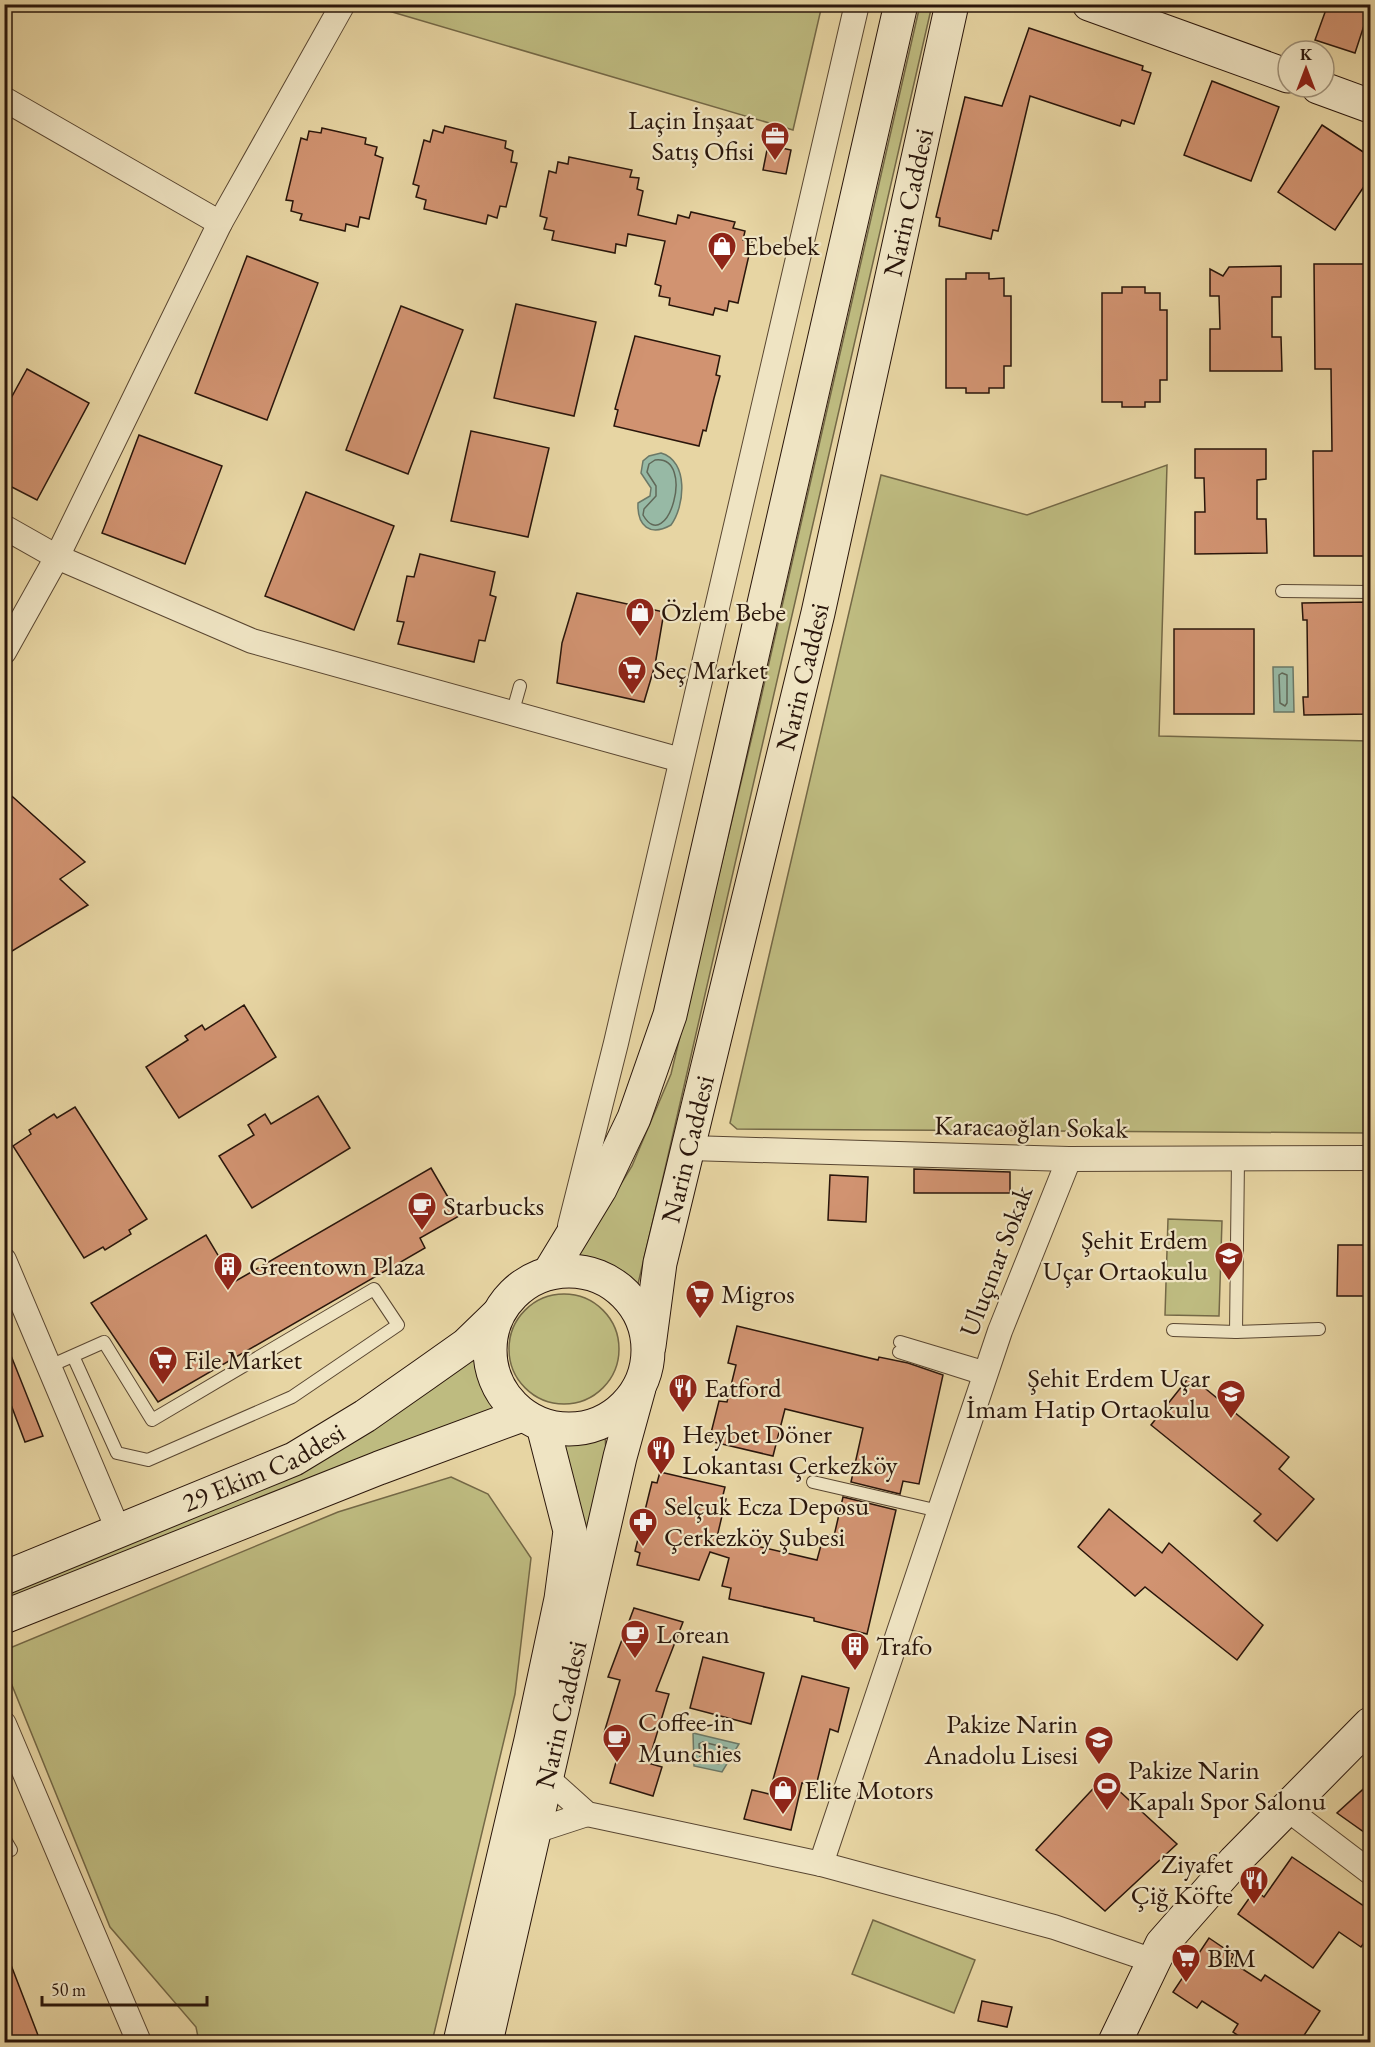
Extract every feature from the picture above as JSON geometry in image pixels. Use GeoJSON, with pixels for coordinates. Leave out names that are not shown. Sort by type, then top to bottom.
{"type":"FeatureCollection","features":[{"type":"Feature","properties":{"kind":"main road","name":"Narin Caddesi"},"geometry":{"type":"LineString","coordinates":[[549,1273],[600,1189],[634,1118],[670,1015],[901,4]]}},
{"type":"Feature","properties":{"kind":"main road","name":"Narin Caddesi"},"geometry":{"type":"LineString","coordinates":[[649,1346],[660,1263],[690,1148],[818,613],[952,4]]}},
{"type":"Feature","properties":{"kind":"main road"},"geometry":{"type":"LineString","coordinates":[[1089,4],[1276,72]]}},
{"type":"Feature","properties":{"kind":"main road"},"geometry":{"type":"LineString","coordinates":[[1336,94],[1371,106]]}},
{"type":"Feature","properties":{"kind":"main road"},"geometry":{"type":"LineString","coordinates":[[572,1270],[595,1275],[616,1286],[633,1302],[644,1323],[649,1346],[647,1368],[639,1388],[626,1406],[608,1420],[587,1428],[565,1430],[532,1421],[506,1400],[494,1380],[489,1358],[490,1336],[497,1315],[510,1296],[528,1282],[549,1273],[572,1270]]}},
{"type":"Feature","properties":{"kind":"main road","name":"29 Ekim Caddesi"},"geometry":{"type":"LineString","coordinates":[[4,1578],[294,1459],[366,1416],[466,1345],[497,1315]]}},
{"type":"Feature","properties":{"kind":"main road","name":"Narin Caddesi"},"geometry":{"type":"LineString","coordinates":[[486,2043],[620,1457],[639,1388]]}},
{"type":"Feature","properties":{"kind":"main road","name":"Narin Caddesi"},"geometry":{"type":"LineString","coordinates":[[460,2043],[531,1740],[561,1599],[570,1531],[532,1421]]}},
{"type":"Feature","properties":{"kind":"main road","name":"29 Ekim Caddesi"},"geometry":{"type":"LineString","coordinates":[[4,1617],[279,1508],[532,1421]]}},
{"type":"Feature","properties":{"kind":"main road"},"geometry":{"type":"LineString","coordinates":[[1115,2043],[1162,1944],[1286,1808],[1371,1724]]}},
{"type":"Feature","properties":{"kind":"street"},"geometry":{"type":"LineString","coordinates":[[4,652],[57,557],[220,223],[343,4]]}},
{"type":"Feature","properties":{"kind":"street"},"geometry":{"type":"LineString","coordinates":[[566,1244],[616,1043],[857,4]]}},
{"type":"Feature","properties":{"kind":"street"},"geometry":{"type":"LineString","coordinates":[[4,99],[220,223]]}},
{"type":"Feature","properties":{"kind":"street"},"geometry":{"type":"LineString","coordinates":[[4,527],[57,557],[252,641],[681,760]]}},
{"type":"Feature","properties":{"kind":"street","name":"Karacaoğlan Sokak"},"geometry":{"type":"LineString","coordinates":[[690,1148],[1069,1159],[1371,1158]]}},
{"type":"Feature","properties":{"kind":"street","name":"Uluçınar Sokak"},"geometry":{"type":"LineString","coordinates":[[821,1864],[985,1374],[1069,1159]]}},
{"type":"Feature","properties":{"kind":"street"},"geometry":{"type":"LineString","coordinates":[[4,1260],[119,1532]]}},
{"type":"Feature","properties":{"kind":"street"},"geometry":{"type":"LineString","coordinates":[[4,1724],[139,2043]]}},
{"type":"Feature","properties":{"kind":"street"},"geometry":{"type":"LineString","coordinates":[[547,1778],[587,1814],[821,1864],[1054,1927],[1154,1961]]}},
{"type":"Feature","properties":{"kind":"street"},"geometry":{"type":"LineString","coordinates":[[1286,1808],[1371,1872]]}},
{"type":"Feature","properties":{"kind":"street"},"geometry":{"type":"LineString","coordinates":[[535,1831],[587,1814]]}},
{"type":"Feature","properties":{"kind":"lane"},"geometry":{"type":"LineString","coordinates":[[1282,591],[1371,592]]}},
{"type":"Feature","properties":{"kind":"lane"},"geometry":{"type":"LineString","coordinates":[[512,714],[520,686]]}},
{"type":"Feature","properties":{"kind":"lane"},"geometry":{"type":"LineString","coordinates":[[1236,1332],[1238,1159]]}},
{"type":"Feature","properties":{"kind":"lane"},"geometry":{"type":"LineString","coordinates":[[50,1366],[104,1342],[152,1420],[374,1289],[398,1325],[291,1397],[148,1460],[117,1453],[73,1356]]}},
{"type":"Feature","properties":{"kind":"lane"},"geometry":{"type":"LineString","coordinates":[[1173,1330],[1236,1332],[1319,1329]]}},
{"type":"Feature","properties":{"kind":"lane"},"geometry":{"type":"LineString","coordinates":[[899,1347],[985,1374]]}},
{"type":"Feature","properties":{"kind":"lane"},"geometry":{"type":"LineString","coordinates":[[813,1482],[939,1511]]}},
{"type":"Feature","properties":{"kind":"lane"},"geometry":{"type":"LineString","coordinates":[[4,1838],[11,1850]]}},
{"type":"Feature","properties":{"kind":"shaded area"},"geometry":{"type":"Polygon","coordinates":[[[365,4],[822,4],[822,5],[793,130],[365,4]]]}},
{"type":"Feature","properties":{"kind":"shaded area"},"geometry":{"type":"Polygon","coordinates":[[[920,5],[932,5],[662,1182],[638,1284],[631,1286],[611,1271],[577,1256],[632,1166],[671,1074],[755,724],[920,5]]]}},
{"type":"Feature","properties":{"kind":"shaded area"},"geometry":{"type":"Polygon","coordinates":[[[1167,465],[1159,736],[1370,741],[1370,1133],[737,1129],[730,1123],[881,475],[1027,515],[1167,465]]]}},
{"type":"Feature","properties":{"kind":"shaded area"},"geometry":{"type":"Polygon","coordinates":[[[1168,1219],[1222,1221],[1219,1316],[1165,1315],[1168,1219]]]}},
{"type":"Feature","properties":{"kind":"shaded area"},"geometry":{"type":"Polygon","coordinates":[[[564,1294],[585,1298],[603,1310],[615,1328],[619,1349],[615,1370],[603,1388],[585,1400],[564,1404],[543,1400],[525,1388],[513,1370],[509,1349],[513,1328],[525,1310],[543,1298],[564,1294]]]}},
{"type":"Feature","properties":{"kind":"shaded area"},"geometry":{"type":"Polygon","coordinates":[[[482,1342],[488,1381],[509,1413],[5,1612],[5,1584],[299,1465],[482,1342]]]}},
{"type":"Feature","properties":{"kind":"shaded area"},"geometry":{"type":"Polygon","coordinates":[[[605,1432],[606,1454],[487,1976],[579,1506],[576,1487],[560,1445],[605,1432]]]}},
{"type":"Feature","properties":{"kind":"shaded area"},"geometry":{"type":"Polygon","coordinates":[[[451,1477],[488,1494],[531,1558],[515,1694],[432,2042],[199,2042],[196,2027],[110,1927],[5,1668],[5,1650],[338,1512],[451,1477]]]}},
{"type":"Feature","properties":{"kind":"shaded area"},"geometry":{"type":"Polygon","coordinates":[[[873,1920],[975,1960],[954,2013],[852,1974],[873,1920]]]}},
{"type":"Feature","properties":{"kind":"water"},"geometry":{"type":"Polygon","coordinates":[[[661,453],[676,465],[682,485],[676,517],[671,525],[657,530],[646,527],[642,523],[638,503],[650,496],[651,488],[641,473],[643,461],[649,456],[661,453]]]}},
{"type":"Feature","properties":{"kind":"water"},"geometry":{"type":"Polygon","coordinates":[[[1273,667],[1293,667],[1294,712],[1274,712],[1273,667]]]}},
{"type":"Feature","properties":{"kind":"water"},"geometry":{"type":"Polygon","coordinates":[[[693,1733],[739,1744],[722,1772],[694,1766],[693,1733]]]}},
{"type":"Feature","properties":{"kind":"building"},"geometry":{"type":"Polygon","coordinates":[[[1328,4],[1371,4],[1355,53],[1336,47],[1336,39],[1315,39],[1328,4]]]}},
{"type":"Feature","properties":{"kind":"building"},"geometry":{"type":"Polygon","coordinates":[[[1029,28],[1143,66],[1142,70],[1151,73],[1134,124],[1122,120],[1120,126],[1030,96],[998,231],[993,230],[991,239],[939,226],[940,218],[936,217],[965,97],[1002,106],[1029,28]]]}},
{"type":"Feature","properties":{"kind":"building"},"geometry":{"type":"Polygon","coordinates":[[[1212,81],[1279,107],[1251,181],[1184,155],[1212,81]]]}},
{"type":"Feature","properties":{"kind":"building"},"geometry":{"type":"Polygon","coordinates":[[[1322,125],[1371,157],[1371,176],[1335,230],[1278,192],[1322,125]]]}},
{"type":"Feature","properties":{"kind":"building"},"geometry":{"type":"Polygon","coordinates":[[[445,126],[506,141],[505,148],[513,151],[511,162],[517,163],[506,207],[500,206],[497,218],[488,215],[486,224],[424,209],[426,200],[416,197],[419,186],[413,184],[424,140],[430,142],[433,130],[443,133],[445,126]]]}},
{"type":"Feature","properties":{"kind":"building"},"geometry":{"type":"Polygon","coordinates":[[[322,128],[366,138],[365,144],[377,147],[375,155],[383,158],[369,219],[360,217],[358,227],[346,224],[345,231],[300,220],[302,214],[291,211],[293,201],[286,200],[301,138],[307,140],[309,131],[321,133],[322,128]]]}},
{"type":"Feature","properties":{"kind":"building"},"geometry":{"type":"Polygon","coordinates":[[[768,145],[791,150],[786,174],[763,170],[768,145]]]}},
{"type":"Feature","properties":{"kind":"building"},"geometry":{"type":"Polygon","coordinates":[[[569,157],[632,170],[630,177],[639,178],[637,189],[643,191],[638,215],[676,224],[678,215],[689,218],[691,212],[735,222],[733,228],[745,231],[743,240],[752,242],[738,303],[729,301],[727,311],[715,308],[713,315],[669,305],[670,298],[659,296],[661,286],[655,284],[665,241],[628,234],[626,246],[616,244],[615,253],[552,240],[554,231],[544,229],[547,218],[540,216],[549,171],[556,173],[558,162],[568,164],[569,157]]]}},
{"type":"Feature","properties":{"kind":"building"},"geometry":{"type":"Polygon","coordinates":[[[247,256],[318,283],[267,420],[195,393],[247,256]]]}},
{"type":"Feature","properties":{"kind":"building"},"geometry":{"type":"Polygon","coordinates":[[[1314,264],[1371,264],[1371,556],[1314,556],[1313,451],[1332,451],[1331,369],[1315,369],[1314,264]]]}},
{"type":"Feature","properties":{"kind":"building"},"geometry":{"type":"Polygon","coordinates":[[[1281,266],[1281,297],[1272,297],[1272,337],[1281,337],[1282,371],[1210,371],[1210,329],[1220,329],[1219,296],[1210,296],[1210,269],[1223,276],[1229,267],[1281,266]]]}},
{"type":"Feature","properties":{"kind":"building"},"geometry":{"type":"Polygon","coordinates":[[[966,273],[989,273],[989,279],[1004,278],[1004,296],[1011,296],[1011,366],[1004,366],[1004,388],[989,388],[989,393],[966,393],[966,388],[946,388],[946,279],[966,279],[966,273]]]}},
{"type":"Feature","properties":{"kind":"building"},"geometry":{"type":"Polygon","coordinates":[[[1122,287],[1145,287],[1145,293],[1160,293],[1160,310],[1167,310],[1167,380],[1160,380],[1160,402],[1145,402],[1145,407],[1122,407],[1122,402],[1102,402],[1102,293],[1122,293],[1122,287]]]}},
{"type":"Feature","properties":{"kind":"building"},"geometry":{"type":"Polygon","coordinates":[[[516,304],[596,322],[574,416],[494,398],[516,304]]]}},
{"type":"Feature","properties":{"kind":"building"},"geometry":{"type":"Polygon","coordinates":[[[401,306],[463,330],[408,474],[346,450],[401,306]]]}},
{"type":"Feature","properties":{"kind":"building"},"geometry":{"type":"Polygon","coordinates":[[[635,336],[720,356],[716,375],[720,376],[706,431],[703,430],[699,446],[614,426],[618,410],[615,409],[635,336]]]}},
{"type":"Feature","properties":{"kind":"building"},"geometry":{"type":"Polygon","coordinates":[[[27,369],[89,403],[37,500],[4,483],[4,411],[27,369]]]}},
{"type":"Feature","properties":{"kind":"building"},"geometry":{"type":"Polygon","coordinates":[[[471,431],[549,448],[528,537],[451,521],[471,431]]]}},
{"type":"Feature","properties":{"kind":"building"},"geometry":{"type":"Polygon","coordinates":[[[139,435],[222,466],[185,564],[102,533],[139,435]]]}},
{"type":"Feature","properties":{"kind":"building"},"geometry":{"type":"Polygon","coordinates":[[[1195,449],[1266,449],[1266,479],[1257,480],[1257,519],[1266,519],[1267,553],[1195,554],[1195,512],[1205,512],[1204,478],[1195,478],[1195,449]]]}},
{"type":"Feature","properties":{"kind":"building"},"geometry":{"type":"Polygon","coordinates":[[[306,492],[394,526],[354,630],[265,596],[306,492]]]}},
{"type":"Feature","properties":{"kind":"building"},"geometry":{"type":"Polygon","coordinates":[[[420,554],[495,572],[490,595],[496,597],[485,641],[479,640],[474,662],[398,644],[404,622],[397,621],[407,576],[414,577],[420,554]]]}},
{"type":"Feature","properties":{"kind":"building"},"geometry":{"type":"Polygon","coordinates":[[[577,593],[664,612],[655,665],[644,702],[557,683],[562,643],[577,593]]]}},
{"type":"Feature","properties":{"kind":"building"},"geometry":{"type":"Polygon","coordinates":[[[1371,602],[1371,639],[1368,639],[1371,714],[1304,715],[1303,697],[1308,697],[1307,620],[1303,620],[1302,603],[1371,602]]]}},
{"type":"Feature","properties":{"kind":"building"},"geometry":{"type":"Polygon","coordinates":[[[1174,629],[1254,629],[1254,714],[1174,714],[1174,629]]]}},
{"type":"Feature","properties":{"kind":"building"},"geometry":{"type":"Polygon","coordinates":[[[4,789],[85,862],[60,879],[88,905],[4,956],[4,789]]]}},
{"type":"Feature","properties":{"kind":"building"},"geometry":{"type":"Polygon","coordinates":[[[244,1005],[276,1057],[179,1118],[146,1067],[188,1040],[185,1036],[202,1025],[205,1030],[244,1005]]]}},
{"type":"Feature","properties":{"kind":"building"},"geometry":{"type":"Polygon","coordinates":[[[318,1096],[350,1148],[252,1208],[219,1156],[254,1135],[248,1125],[265,1114],[271,1124],[318,1096]]]}},
{"type":"Feature","properties":{"kind":"building"},"geometry":{"type":"Polygon","coordinates":[[[75,1107],[147,1219],[129,1230],[131,1234],[105,1250],[103,1247],[84,1258],[13,1146],[31,1134],[29,1130],[54,1114],[57,1118],[75,1107]]]}},
{"type":"Feature","properties":{"kind":"building","name":"Greentown Plaza"},"geometry":{"type":"Polygon","coordinates":[[[431,1168],[459,1216],[420,1238],[425,1248],[158,1402],[91,1303],[206,1235],[234,1282],[431,1168]]]}},
{"type":"Feature","properties":{"kind":"building"},"geometry":{"type":"Polygon","coordinates":[[[914,1169],[1010,1172],[1010,1193],[914,1193],[914,1169]]]}},
{"type":"Feature","properties":{"kind":"building"},"geometry":{"type":"Polygon","coordinates":[[[830,1175],[868,1177],[866,1222],[828,1220],[830,1175]]]}},
{"type":"Feature","properties":{"kind":"building"},"geometry":{"type":"Polygon","coordinates":[[[1338,1245],[1371,1245],[1371,1296],[1337,1296],[1338,1245]]]}},
{"type":"Feature","properties":{"kind":"building"},"geometry":{"type":"Polygon","coordinates":[[[737,1326],[878,1360],[879,1357],[908,1363],[943,1375],[919,1484],[903,1481],[900,1494],[851,1482],[863,1428],[785,1409],[773,1456],[709,1441],[719,1401],[727,1402],[736,1365],[728,1363],[737,1326]]]}},
{"type":"Feature","properties":{"kind":"building"},"geometry":{"type":"Polygon","coordinates":[[[4,1338],[43,1436],[25,1442],[4,1386],[4,1338]]]}},
{"type":"Feature","properties":{"kind":"building"},"geometry":{"type":"Polygon","coordinates":[[[1190,1376],[1289,1457],[1279,1469],[1314,1499],[1277,1541],[1254,1521],[1261,1514],[1151,1425],[1190,1376]]]}},
{"type":"Feature","properties":{"kind":"building"},"geometry":{"type":"Polygon","coordinates":[[[660,1472],[725,1487],[722,1499],[726,1499],[717,1537],[817,1560],[824,1534],[834,1536],[843,1497],[896,1510],[867,1634],[814,1621],[814,1618],[729,1599],[731,1588],[722,1586],[729,1558],[710,1552],[699,1580],[637,1565],[640,1553],[635,1551],[652,1482],[657,1483],[660,1472]]]}},
{"type":"Feature","properties":{"kind":"building"},"geometry":{"type":"Polygon","coordinates":[[[1109,1509],[1162,1553],[1169,1543],[1263,1625],[1237,1660],[1145,1587],[1135,1596],[1078,1547],[1109,1509]]]}},
{"type":"Feature","properties":{"kind":"building"},"geometry":{"type":"Polygon","coordinates":[[[634,1608],[683,1622],[656,1691],[669,1694],[648,1763],[662,1767],[653,1796],[610,1783],[623,1738],[604,1733],[620,1680],[608,1677],[634,1608]]]}},
{"type":"Feature","properties":{"kind":"building"},"geometry":{"type":"Polygon","coordinates":[[[703,1657],[764,1673],[751,1724],[690,1708],[703,1657]]]}},
{"type":"Feature","properties":{"kind":"building"},"geometry":{"type":"Polygon","coordinates":[[[802,1676],[849,1688],[838,1732],[830,1729],[816,1786],[802,1783],[791,1830],[744,1819],[752,1790],[769,1794],[802,1676]]]}},
{"type":"Feature","properties":{"kind":"building","name":"Pakize Narin Kapalı Spor Salonu"},"geometry":{"type":"Polygon","coordinates":[[[1104,1777],[1177,1844],[1105,1911],[1036,1850],[1104,1777]]]}},
{"type":"Feature","properties":{"kind":"building"},"geometry":{"type":"Polygon","coordinates":[[[1371,1782],[1371,1837],[1337,1813],[1371,1782]]]}},
{"type":"Feature","properties":{"kind":"building"},"geometry":{"type":"Polygon","coordinates":[[[1292,1857],[1371,1911],[1371,1933],[1361,1947],[1339,1932],[1313,1968],[1238,1914],[1255,1890],[1264,1897],[1292,1857]]]}},
{"type":"Feature","properties":{"kind":"building"},"geometry":{"type":"Polygon","coordinates":[[[1209,1938],[1234,1955],[1230,1961],[1261,1981],[1265,1975],[1320,2011],[1299,2043],[1249,2043],[1233,2032],[1238,2024],[1202,2001],[1197,2008],[1173,1992],[1209,1938]]]}},
{"type":"Feature","properties":{"kind":"building"},"geometry":{"type":"Polygon","coordinates":[[[6,1952],[41,2043],[4,2043],[6,1952]]]}},
{"type":"Feature","properties":{"kind":"building"},"geometry":{"type":"Polygon","coordinates":[[[982,2001],[1012,2007],[1007,2027],[978,2021],[982,2001]]]}},
{"type":"Feature","properties":{"kind":"place","name":"Laçin İnşaat Satış Ofisi"},"geometry":{"type":"Point","coordinates":[775,162]}},
{"type":"Feature","properties":{"kind":"place","name":"Ebebek"},"geometry":{"type":"Point","coordinates":[722,272]}},
{"type":"Feature","properties":{"kind":"place","name":"Özlem Bebe"},"geometry":{"type":"Point","coordinates":[640,638]}},
{"type":"Feature","properties":{"kind":"place","name":"Seç Market"},"geometry":{"type":"Point","coordinates":[632,696]}},
{"type":"Feature","properties":{"kind":"place","name":"Starbucks"},"geometry":{"type":"Point","coordinates":[422,1232]}},
{"type":"Feature","properties":{"kind":"place","name":"Şehit Erdem Uçar Ortaokulu"},"geometry":{"type":"Point","coordinates":[1229,1282]}},
{"type":"Feature","properties":{"kind":"place","name":"Greentown Plaza"},"geometry":{"type":"Point","coordinates":[228,1292]}},
{"type":"Feature","properties":{"kind":"place","name":"Migros"},"geometry":{"type":"Point","coordinates":[700,1320]}},
{"type":"Feature","properties":{"kind":"place","name":"File Market"},"geometry":{"type":"Point","coordinates":[163,1386]}},
{"type":"Feature","properties":{"kind":"place","name":"Eatford"},"geometry":{"type":"Point","coordinates":[683,1414]}},
{"type":"Feature","properties":{"kind":"place","name":"Şehit Erdem Uçar İmam Hatip Ortaokulu"},"geometry":{"type":"Point","coordinates":[1231,1420]}},
{"type":"Feature","properties":{"kind":"place","name":"Heybet Döner Lokantası Çerkezköy"},"geometry":{"type":"Point","coordinates":[661,1476]}},
{"type":"Feature","properties":{"kind":"place","name":"Selçuk Ecza Deposu Çerkezköy Şubesi"},"geometry":{"type":"Point","coordinates":[643,1548]}},
{"type":"Feature","properties":{"kind":"place","name":"Lorean"},"geometry":{"type":"Point","coordinates":[635,1660]}},
{"type":"Feature","properties":{"kind":"place","name":"Trafo"},"geometry":{"type":"Point","coordinates":[855,1672]}},
{"type":"Feature","properties":{"kind":"place","name":"Coffee-in Munchies"},"geometry":{"type":"Point","coordinates":[617,1764]}},
{"type":"Feature","properties":{"kind":"place","name":"Pakize Narin Anadolu Lisesi"},"geometry":{"type":"Point","coordinates":[1099,1766]}},
{"type":"Feature","properties":{"kind":"place","name":"Pakize Narin Kapalı Spor Salonu"},"geometry":{"type":"Point","coordinates":[1107,1812]}},
{"type":"Feature","properties":{"kind":"place","name":"Elite Motors"},"geometry":{"type":"Point","coordinates":[783,1816]}},
{"type":"Feature","properties":{"kind":"place","name":"Ziyafet Çiğ Köfte"},"geometry":{"type":"Point","coordinates":[1254,1906]}},
{"type":"Feature","properties":{"kind":"place","name":"BİM"},"geometry":{"type":"Point","coordinates":[1186,1984]}}]}
